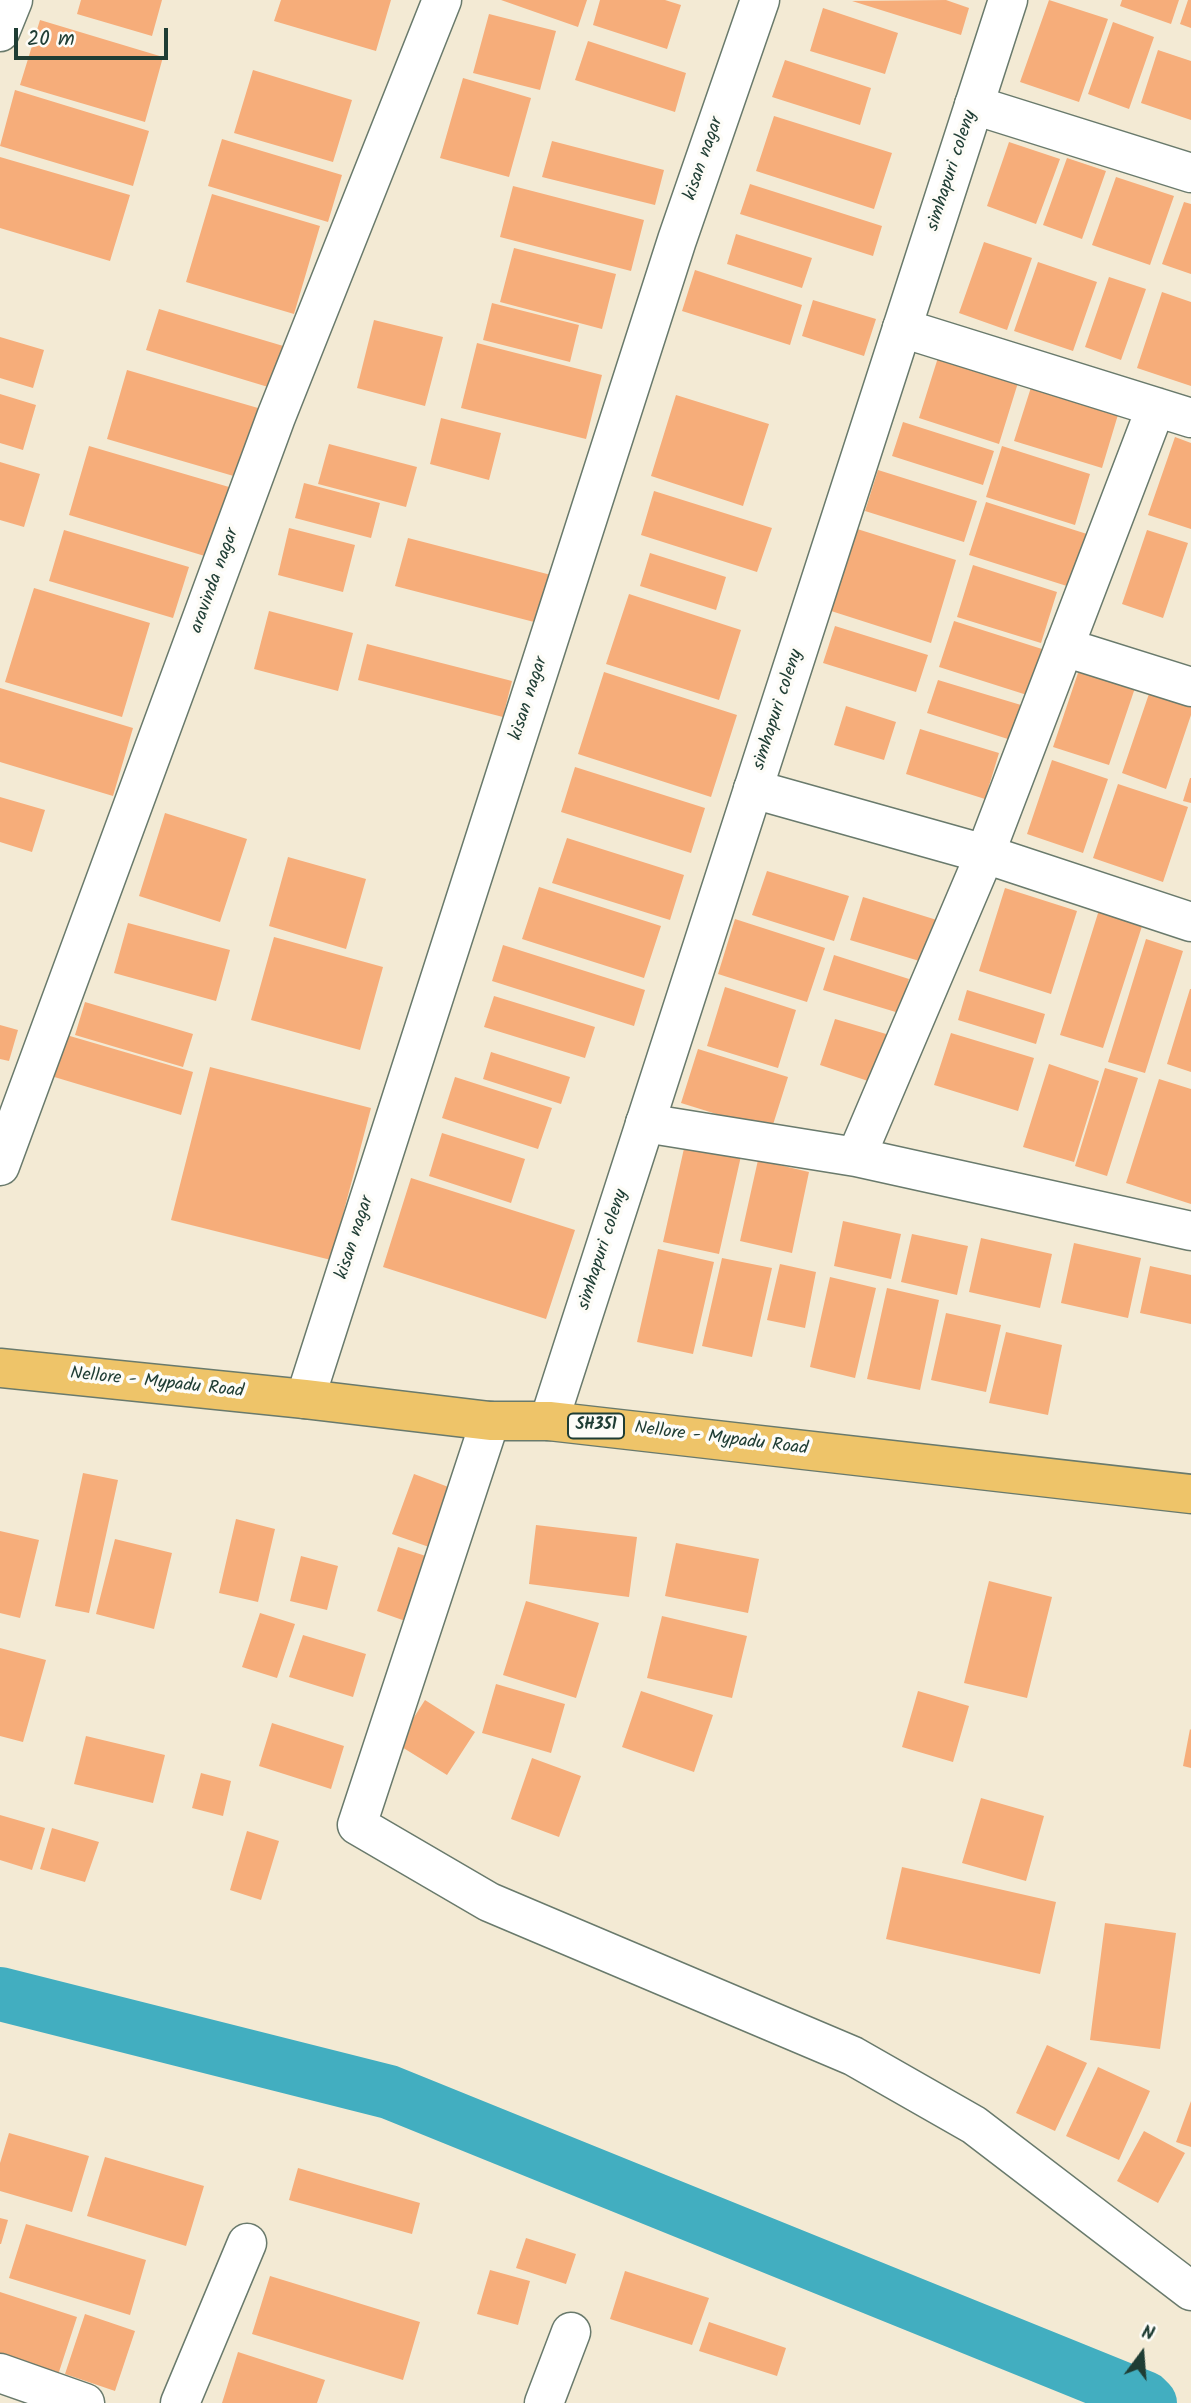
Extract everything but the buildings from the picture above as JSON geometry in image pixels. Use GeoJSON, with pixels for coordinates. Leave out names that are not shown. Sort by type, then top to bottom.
{"type":"FeatureCollection","features":[{"type":"Feature","properties":{"kind":"main road","name":"Nellore - Mypadu Road"},"geometry":{"type":"LineString","coordinates":[[0,1368],[490,1421],[549,1421],[1191,1494]]}},
{"type":"Feature","properties":{"kind":"street"},"geometry":{"type":"LineString","coordinates":[[0,32],[13,0]]}},
{"type":"Feature","properties":{"kind":"street","name":"aravinda nagar"},"geometry":{"type":"LineString","coordinates":[[0,1166],[276,417],[442,0]]}},
{"type":"Feature","properties":{"kind":"street","name":"kisan nagar"},"geometry":{"type":"LineString","coordinates":[[305,1399],[677,240],[760,0]]}},
{"type":"Feature","properties":{"kind":"street","name":"simhapuri coleny"},"geometry":{"type":"LineString","coordinates":[[549,1421],[1008,0]]}},
{"type":"Feature","properties":{"kind":"street"},"geometry":{"type":"LineString","coordinates":[[974,105],[1191,173]]}},
{"type":"Feature","properties":{"kind":"street"},"geometry":{"type":"LineString","coordinates":[[856,1157],[985,854],[1064,647],[1173,412],[902,328]]}},
{"type":"Feature","properties":{"kind":"street"},"geometry":{"type":"LineString","coordinates":[[1064,647],[1191,687]]}},
{"type":"Feature","properties":{"kind":"street"},"geometry":{"type":"LineString","coordinates":[[753,789],[985,854],[1191,922]]}},
{"type":"Feature","properties":{"kind":"street"},"geometry":{"type":"LineString","coordinates":[[645,1123],[856,1157],[1191,1231]]}},
{"type":"Feature","properties":{"kind":"street"},"geometry":{"type":"LineString","coordinates":[[490,1421],[357,1825],[489,1902],[853,2056],[974,2125],[1191,2291]]}},
{"type":"Feature","properties":{"kind":"street"},"geometry":{"type":"LineString","coordinates":[[180,2403],[247,2243]]}},
{"type":"Feature","properties":{"kind":"street"},"geometry":{"type":"LineString","coordinates":[[544,2403],[571,2332]]}},
{"type":"Feature","properties":{"kind":"street"},"geometry":{"type":"LineString","coordinates":[[0,2374],[85,2403]]}},
{"type":"Feature","properties":{"kind":"waterway"},"geometry":{"type":"LineString","coordinates":[[0,1994],[389,2092],[1145,2398],[1150,2403]]}}]}
